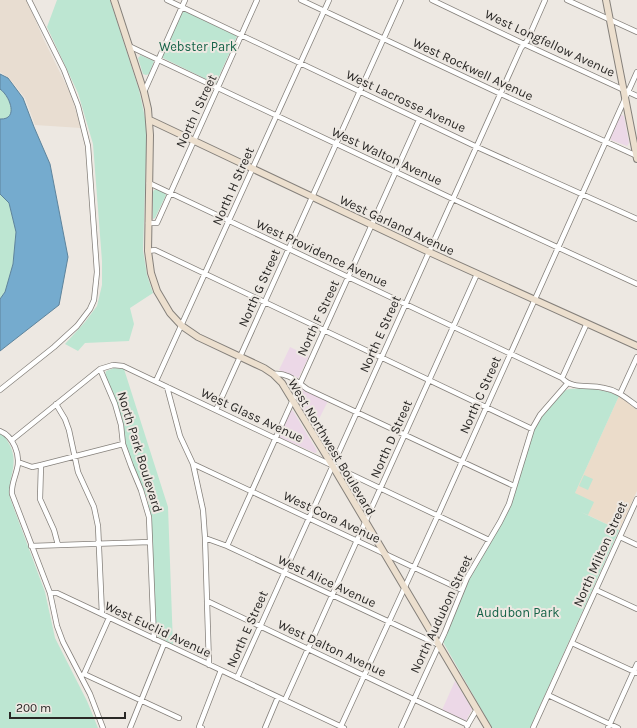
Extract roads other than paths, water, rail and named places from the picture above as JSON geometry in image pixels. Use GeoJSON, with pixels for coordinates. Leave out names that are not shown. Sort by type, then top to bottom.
{"type":"FeatureCollection","features":[{"type":"Feature","properties":{"kind":"main road","name":"West Northwest Boulevard"},"geometry":{"type":"LineString","coordinates":[[114,0],[144,92],[150,120],[148,251],[151,273],[157,291],[170,313],[182,326],[198,337],[264,368],[282,383],[488,728]]}},
{"type":"Feature","properties":{"kind":"main road"},"geometry":{"type":"LineString","coordinates":[[606,0],[626,91],[625,99],[637,157]]}},
{"type":"Feature","properties":{"kind":"main road","name":"West Garland Avenue"},"geometry":{"type":"LineString","coordinates":[[150,120],[429,252],[637,346]]}},
{"type":"Feature","properties":{"kind":"street"},"geometry":{"type":"LineString","coordinates":[[0,390],[54,347],[77,326],[90,309],[94,300],[97,272],[88,146],[78,106],[64,70],[29,0]]}},
{"type":"Feature","properties":{"kind":"street","name":"West Lacrosse Avenue"},"geometry":{"type":"LineString","coordinates":[[167,0],[419,120],[637,219]]}},
{"type":"Feature","properties":{"kind":"street"},"geometry":{"type":"LineString","coordinates":[[144,92],[185,0]]}},
{"type":"Feature","properties":{"kind":"street","name":"North I Street"},"geometry":{"type":"LineString","coordinates":[[148,222],[157,223],[258,0]]}},
{"type":"Feature","properties":{"kind":"street","name":"West Rockwell Avenue"},"geometry":{"type":"LineString","coordinates":[[301,0],[637,157]]}},
{"type":"Feature","properties":{"kind":"street","name":"North H Street"},"geometry":{"type":"LineString","coordinates":[[156,381],[254,169],[329,0]]}},
{"type":"Feature","properties":{"kind":"street","name":"North G Street"},"geometry":{"type":"LineString","coordinates":[[216,410],[401,0]]}},
{"type":"Feature","properties":{"kind":"street","name":"West Longfellow Avenue"},"geometry":{"type":"LineString","coordinates":[[432,0],[637,96]]}},
{"type":"Feature","properties":{"kind":"street","name":"North E Street"},"geometry":{"type":"LineString","coordinates":[[237,678],[332,465],[545,0]]}},
{"type":"Feature","properties":{"kind":"street"},"geometry":{"type":"LineString","coordinates":[[567,0],[637,32]]}},
{"type":"Feature","properties":{"kind":"street","name":"West Walton Avenue"},"geometry":{"type":"LineString","coordinates":[[129,46],[453,200],[637,284]]}},
{"type":"Feature","properties":{"kind":"street"},"geometry":{"type":"LineString","coordinates":[[626,91],[637,72]]}},
{"type":"Feature","properties":{"kind":"street","name":"North C Street"},"geometry":{"type":"LineString","coordinates":[[342,727],[625,99]]}},
{"type":"Feature","properties":{"kind":"street","name":"North F Street"},"geometry":{"type":"LineString","coordinates":[[227,546],[419,120]]}},
{"type":"Feature","properties":{"kind":"street","name":"West Providence Avenue"},"geometry":{"type":"LineString","coordinates":[[149,183],[453,328],[562,378],[567,384]]}},
{"type":"Feature","properties":{"kind":"street"},"geometry":{"type":"LineString","coordinates":[[148,251],[155,250],[532,429]]}},
{"type":"Feature","properties":{"kind":"street","name":"North D Street"},"geometry":{"type":"LineString","coordinates":[[285,700],[478,274]]}},
{"type":"Feature","properties":{"kind":"street"},"geometry":{"type":"LineString","coordinates":[[562,378],[587,323]]}},
{"type":"Feature","properties":{"kind":"street"},"geometry":{"type":"LineString","coordinates":[[620,394],[637,357]]}},
{"type":"Feature","properties":{"kind":"street","name":"West Glass Avenue"},"geometry":{"type":"LineString","coordinates":[[100,369],[113,365],[123,366],[489,540]]}},
{"type":"Feature","properties":{"kind":"street"},"geometry":{"type":"LineString","coordinates":[[12,440],[100,369]]}},
{"type":"Feature","properties":{"kind":"street","name":"North Park Boulevard"},"geometry":{"type":"LineString","coordinates":[[100,369],[117,411],[121,425],[123,444],[141,490],[149,517],[154,639]]}},
{"type":"Feature","properties":{"kind":"street"},"geometry":{"type":"LineString","coordinates":[[273,374],[281,373],[297,381],[307,389],[514,486]]}},
{"type":"Feature","properties":{"kind":"street"},"geometry":{"type":"LineString","coordinates":[[567,384],[573,386],[604,388],[620,394],[637,406]]}},
{"type":"Feature","properties":{"kind":"street","name":"North Audubon Street"},"geometry":{"type":"LineString","coordinates":[[401,728],[473,566],[509,504],[532,429],[540,415],[567,384]]}},
{"type":"Feature","properties":{"kind":"street"},"geometry":{"type":"LineString","coordinates":[[168,387],[180,436],[193,464],[203,510],[208,601],[209,665]]}},
{"type":"Feature","properties":{"kind":"street"},"geometry":{"type":"LineString","coordinates":[[56,404],[65,419],[69,430],[78,472],[94,507],[98,526],[102,614]]}},
{"type":"Feature","properties":{"kind":"street"},"geometry":{"type":"LineString","coordinates":[[0,430],[12,440],[18,462],[11,488],[12,494],[50,593],[63,642],[83,675],[103,728]]}},
{"type":"Feature","properties":{"kind":"street"},"geometry":{"type":"LineString","coordinates":[[18,462],[32,467],[123,444]]}},
{"type":"Feature","properties":{"kind":"street","name":"West Cora Avenue"},"geometry":{"type":"LineString","coordinates":[[193,464],[462,590]]}},
{"type":"Feature","properties":{"kind":"street"},"geometry":{"type":"LineString","coordinates":[[41,465],[40,498],[54,530],[58,545]]}},
{"type":"Feature","properties":{"kind":"street","name":"North Milton Street"},"geometry":{"type":"LineString","coordinates":[[533,728],[637,499]]}},
{"type":"Feature","properties":{"kind":"street"},"geometry":{"type":"LineString","coordinates":[[620,537],[637,545]]}},
{"type":"Feature","properties":{"kind":"street","name":"West Alice Avenue"},"geometry":{"type":"LineString","coordinates":[[205,538],[227,546],[439,645]]}},
{"type":"Feature","properties":{"kind":"street"},"geometry":{"type":"LineString","coordinates":[[31,546],[150,542]]}},
{"type":"Feature","properties":{"kind":"street"},"geometry":{"type":"LineString","coordinates":[[596,590],[637,609]]}},
{"type":"Feature","properties":{"kind":"street","name":"West Euclid Avenue"},"geometry":{"type":"LineString","coordinates":[[50,593],[57,593],[285,700],[334,726],[342,727]]}},
{"type":"Feature","properties":{"kind":"street","name":"West Dalton Avenue"},"geometry":{"type":"LineString","coordinates":[[208,601],[467,727]]}},
{"type":"Feature","properties":{"kind":"street"},"geometry":{"type":"LineString","coordinates":[[83,675],[109,618]]}},
{"type":"Feature","properties":{"kind":"street"},"geometry":{"type":"LineString","coordinates":[[572,642],[635,672]]}},
{"type":"Feature","properties":{"kind":"street"},"geometry":{"type":"LineString","coordinates":[[130,728],[164,644]]}},
{"type":"Feature","properties":{"kind":"street"},"geometry":{"type":"LineString","coordinates":[[609,726],[635,672],[637,664]]}},
{"type":"Feature","properties":{"kind":"street","name":"North E Street"},"geometry":{"type":"LineString","coordinates":[[200,727],[221,670]]}},
{"type":"Feature","properties":{"kind":"street"},"geometry":{"type":"LineString","coordinates":[[83,675],[179,718]]}},
{"type":"Feature","properties":{"kind":"street"},"geometry":{"type":"LineString","coordinates":[[548,695],[609,726],[618,728]]}},
{"type":"Feature","properties":{"kind":"street"},"geometry":{"type":"LineString","coordinates":[[265,728],[278,697]]}},
{"type":"Feature","properties":{"kind":"street"},"geometry":{"type":"LineString","coordinates":[[467,727],[477,709]]}},
{"type":"Feature","properties":{"kind":"water"},"geometry":{"type":"Polygon","coordinates":[[[0,74],[8,78],[23,98],[50,164],[68,257],[59,305],[0,351],[0,299],[5,292],[13,264],[16,232],[9,203],[0,194],[0,119],[9,116],[11,107],[4,92],[0,89],[0,74]]]}},
{"type":"Feature","properties":{"kind":"park label","name":"Webster Park"},"geometry":{"type":"Point","coordinates":[198,46]}},
{"type":"Feature","properties":{"kind":"park label","name":"Audubon Park"},"geometry":{"type":"Point","coordinates":[518,612]}}]}
